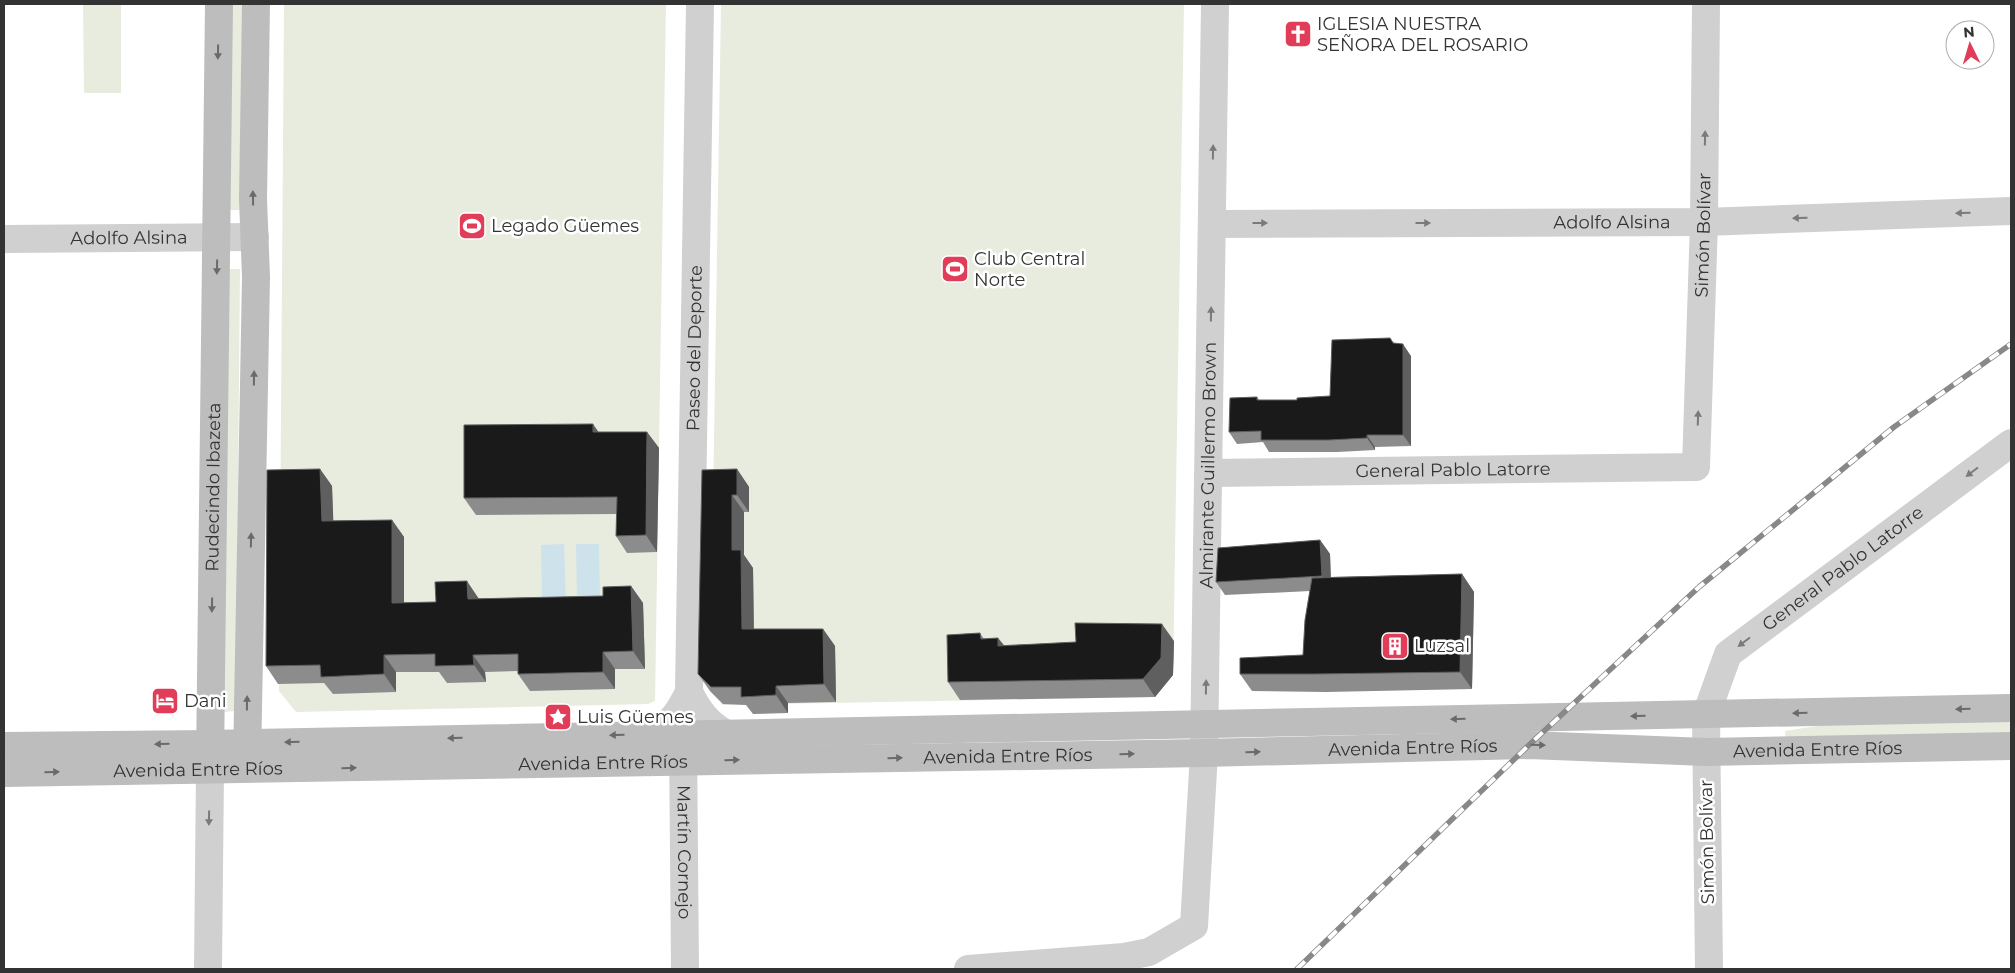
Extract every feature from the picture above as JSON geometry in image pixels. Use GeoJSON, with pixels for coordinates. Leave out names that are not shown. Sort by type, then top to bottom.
{"type":"FeatureCollection","features":[{"type":"Feature","properties":{"kind":"main road","name":"Rudecindo Ibazeta"},"geometry":{"type":"LineString","coordinates":[[210,757],[219,4]]}},
{"type":"Feature","properties":{"kind":"main road"},"geometry":{"type":"LineString","coordinates":[[247,756],[256,277],[253,199],[256,4]]}},
{"type":"Feature","properties":{"kind":"main road","name":"Avenida Entre Ríos"},"geometry":{"type":"LineString","coordinates":[[4,773],[210,757],[652,734],[2011,708]]}},
{"type":"Feature","properties":{"kind":"main road"},"geometry":{"type":"LineString","coordinates":[[1495,718],[1495,746]]}},
{"type":"Feature","properties":{"kind":"main road","name":"Avenida Entre Ríos"},"geometry":{"type":"LineString","coordinates":[[247,756],[684,761],[1204,753],[1529,745],[1706,752],[2011,746]]}},
{"type":"Feature","properties":{"kind":"main road","name":"Avenida Entre Ríos"},"geometry":{"type":"LineString","coordinates":[[4,746],[210,757]]}},
{"type":"Feature","properties":{"kind":"street","name":"Paseo del Deporte"},"geometry":{"type":"LineString","coordinates":[[652,734],[666,726],[680,710],[689,692],[700,4]]}},
{"type":"Feature","properties":{"kind":"street","name":"Almirante Guillermo Brown"},"geometry":{"type":"LineString","coordinates":[[968,969],[1124,957],[1149,952],[1194,926],[1205,723],[1215,4]]}},
{"type":"Feature","properties":{"kind":"street","name":"Simón Bolívar"},"geometry":{"type":"LineString","coordinates":[[1696,467],[1704,222],[1706,4]]}},
{"type":"Feature","properties":{"kind":"street","name":"Adolfo Alsina"},"geometry":{"type":"LineString","coordinates":[[1212,224],[1704,222],[2011,211]]}},
{"type":"Feature","properties":{"kind":"street","name":"Adolfo Alsina"},"geometry":{"type":"LineString","coordinates":[[4,239],[255,237]]}},
{"type":"Feature","properties":{"kind":"street","name":"General Pablo Latorre"},"geometry":{"type":"LineString","coordinates":[[1706,715],[1728,654],[2011,443]]}},
{"type":"Feature","properties":{"kind":"street","name":"General Pablo Latorre"},"geometry":{"type":"LineString","coordinates":[[1209,473],[1696,467]]}},
{"type":"Feature","properties":{"kind":"street"},"geometry":{"type":"LineString","coordinates":[[689,692],[698,709],[712,726],[725,733]]}},
{"type":"Feature","properties":{"kind":"street","name":"Simón Bolívar"},"geometry":{"type":"LineString","coordinates":[[1706,715],[1709,969]]}},
{"type":"Feature","properties":{"kind":"street","name":"Martín Cornejo"},"geometry":{"type":"LineString","coordinates":[[683,734],[685,969]]}},
{"type":"Feature","properties":{"kind":"street","name":"Rudecindo Ibazeta"},"geometry":{"type":"LineString","coordinates":[[208,969],[210,757]]}},
{"type":"Feature","properties":{"kind":"shaded area"},"geometry":{"type":"Polygon","coordinates":[[[83,4],[121,4],[121,93],[84,93],[83,4]]]}},
{"type":"Feature","properties":{"kind":"shaded area"},"geometry":{"type":"Polygon","coordinates":[[[232,4],[245,4],[243,210],[230,210],[232,4]]]}},
{"type":"Feature","properties":{"kind":"shaded area","name":"Legado Güemes"},"geometry":{"type":"Polygon","coordinates":[[[284,4],[666,4],[655,701],[648,704],[296,712],[279,691],[284,4]]]}},
{"type":"Feature","properties":{"kind":"shaded area"},"geometry":{"type":"Polygon","coordinates":[[[721,4],[1184,4],[1173,675],[1155,697],[723,705],[710,691],[721,4]]]}},
{"type":"Feature","properties":{"kind":"shaded area"},"geometry":{"type":"Polygon","coordinates":[[[227,269],[240,269],[236,711],[223,712],[227,269]]]}},
{"type":"Feature","properties":{"kind":"shaded area"},"geometry":{"type":"Polygon","coordinates":[[[2011,721],[2011,740],[1786,740],[1785,731],[1823,725],[2011,721]]]}},
{"type":"Feature","properties":{"kind":"water"},"geometry":{"type":"Polygon","coordinates":[[[564,544],[566,602],[542,603],[541,545],[564,544]]]}},
{"type":"Feature","properties":{"kind":"water"},"geometry":{"type":"Polygon","coordinates":[[[576,544],[599,544],[600,602],[577,602],[576,544]]]}},
{"type":"Feature","properties":{"kind":"building"},"geometry":{"type":"Polygon","coordinates":[[[1390,338],[1393,343],[1403,344],[1403,435],[1367,435],[1367,438],[1329,440],[1261,440],[1261,431],[1229,432],[1230,398],[1257,397],[1257,400],[1297,400],[1297,398],[1330,396],[1332,340],[1390,338]]]}},
{"type":"Feature","properties":{"kind":"building"},"geometry":{"type":"Polygon","coordinates":[[[593,424],[593,432],[647,432],[646,535],[616,536],[617,497],[464,498],[464,425],[593,424]]]}},
{"type":"Feature","properties":{"kind":"building"},"geometry":{"type":"Polygon","coordinates":[[[320,469],[322,521],[392,520],[392,603],[436,602],[435,582],[467,581],[468,599],[603,596],[603,587],[631,586],[633,651],[603,652],[603,672],[518,674],[518,654],[473,655],[474,665],[435,666],[435,654],[384,655],[384,674],[321,677],[320,665],[266,666],[267,470],[320,469]]]}},
{"type":"Feature","properties":{"kind":"building"},"geometry":{"type":"Polygon","coordinates":[[[737,469],[737,495],[732,495],[732,550],[741,550],[742,629],[823,629],[824,684],[776,686],[776,695],[741,697],[741,687],[711,687],[698,674],[702,470],[737,469]]]}},
{"type":"Feature","properties":{"kind":"building"},"geometry":{"type":"Polygon","coordinates":[[[1320,540],[1322,576],[1216,582],[1218,548],[1320,540]]]}},
{"type":"Feature","properties":{"kind":"building","name":"Luzsal"},"geometry":{"type":"Polygon","coordinates":[[[1462,574],[1460,672],[1240,674],[1240,658],[1303,655],[1305,620],[1312,578],[1462,574]]]}},
{"type":"Feature","properties":{"kind":"building"},"geometry":{"type":"Polygon","coordinates":[[[1075,623],[1162,624],[1161,658],[1143,679],[948,682],[947,635],[980,633],[981,639],[998,638],[998,646],[1076,642],[1075,623]]]}},
{"type":"Feature","properties":{"kind":"railway"},"geometry":{"type":"LineString","coordinates":[[1297,969],[1529,745],[1699,587],[1894,427],[2011,344]]}},
{"type":"Feature","properties":{"kind":"place","name":"IGLESIA NUESTRA SEÑORA DEL ROSARIO"},"geometry":{"type":"Point","coordinates":[1298,34]}},
{"type":"Feature","properties":{"kind":"place","name":"Legado Güemes"},"geometry":{"type":"Point","coordinates":[472,226]}},
{"type":"Feature","properties":{"kind":"place","name":"Club Central Norte"},"geometry":{"type":"Point","coordinates":[955,269]}},
{"type":"Feature","properties":{"kind":"place","name":"Luzsal"},"geometry":{"type":"Point","coordinates":[1395,646]}},
{"type":"Feature","properties":{"kind":"place","name":"Dani"},"geometry":{"type":"Point","coordinates":[165,701]}},
{"type":"Feature","properties":{"kind":"place","name":"Luis Güemes"},"geometry":{"type":"Point","coordinates":[558,717]}}]}
